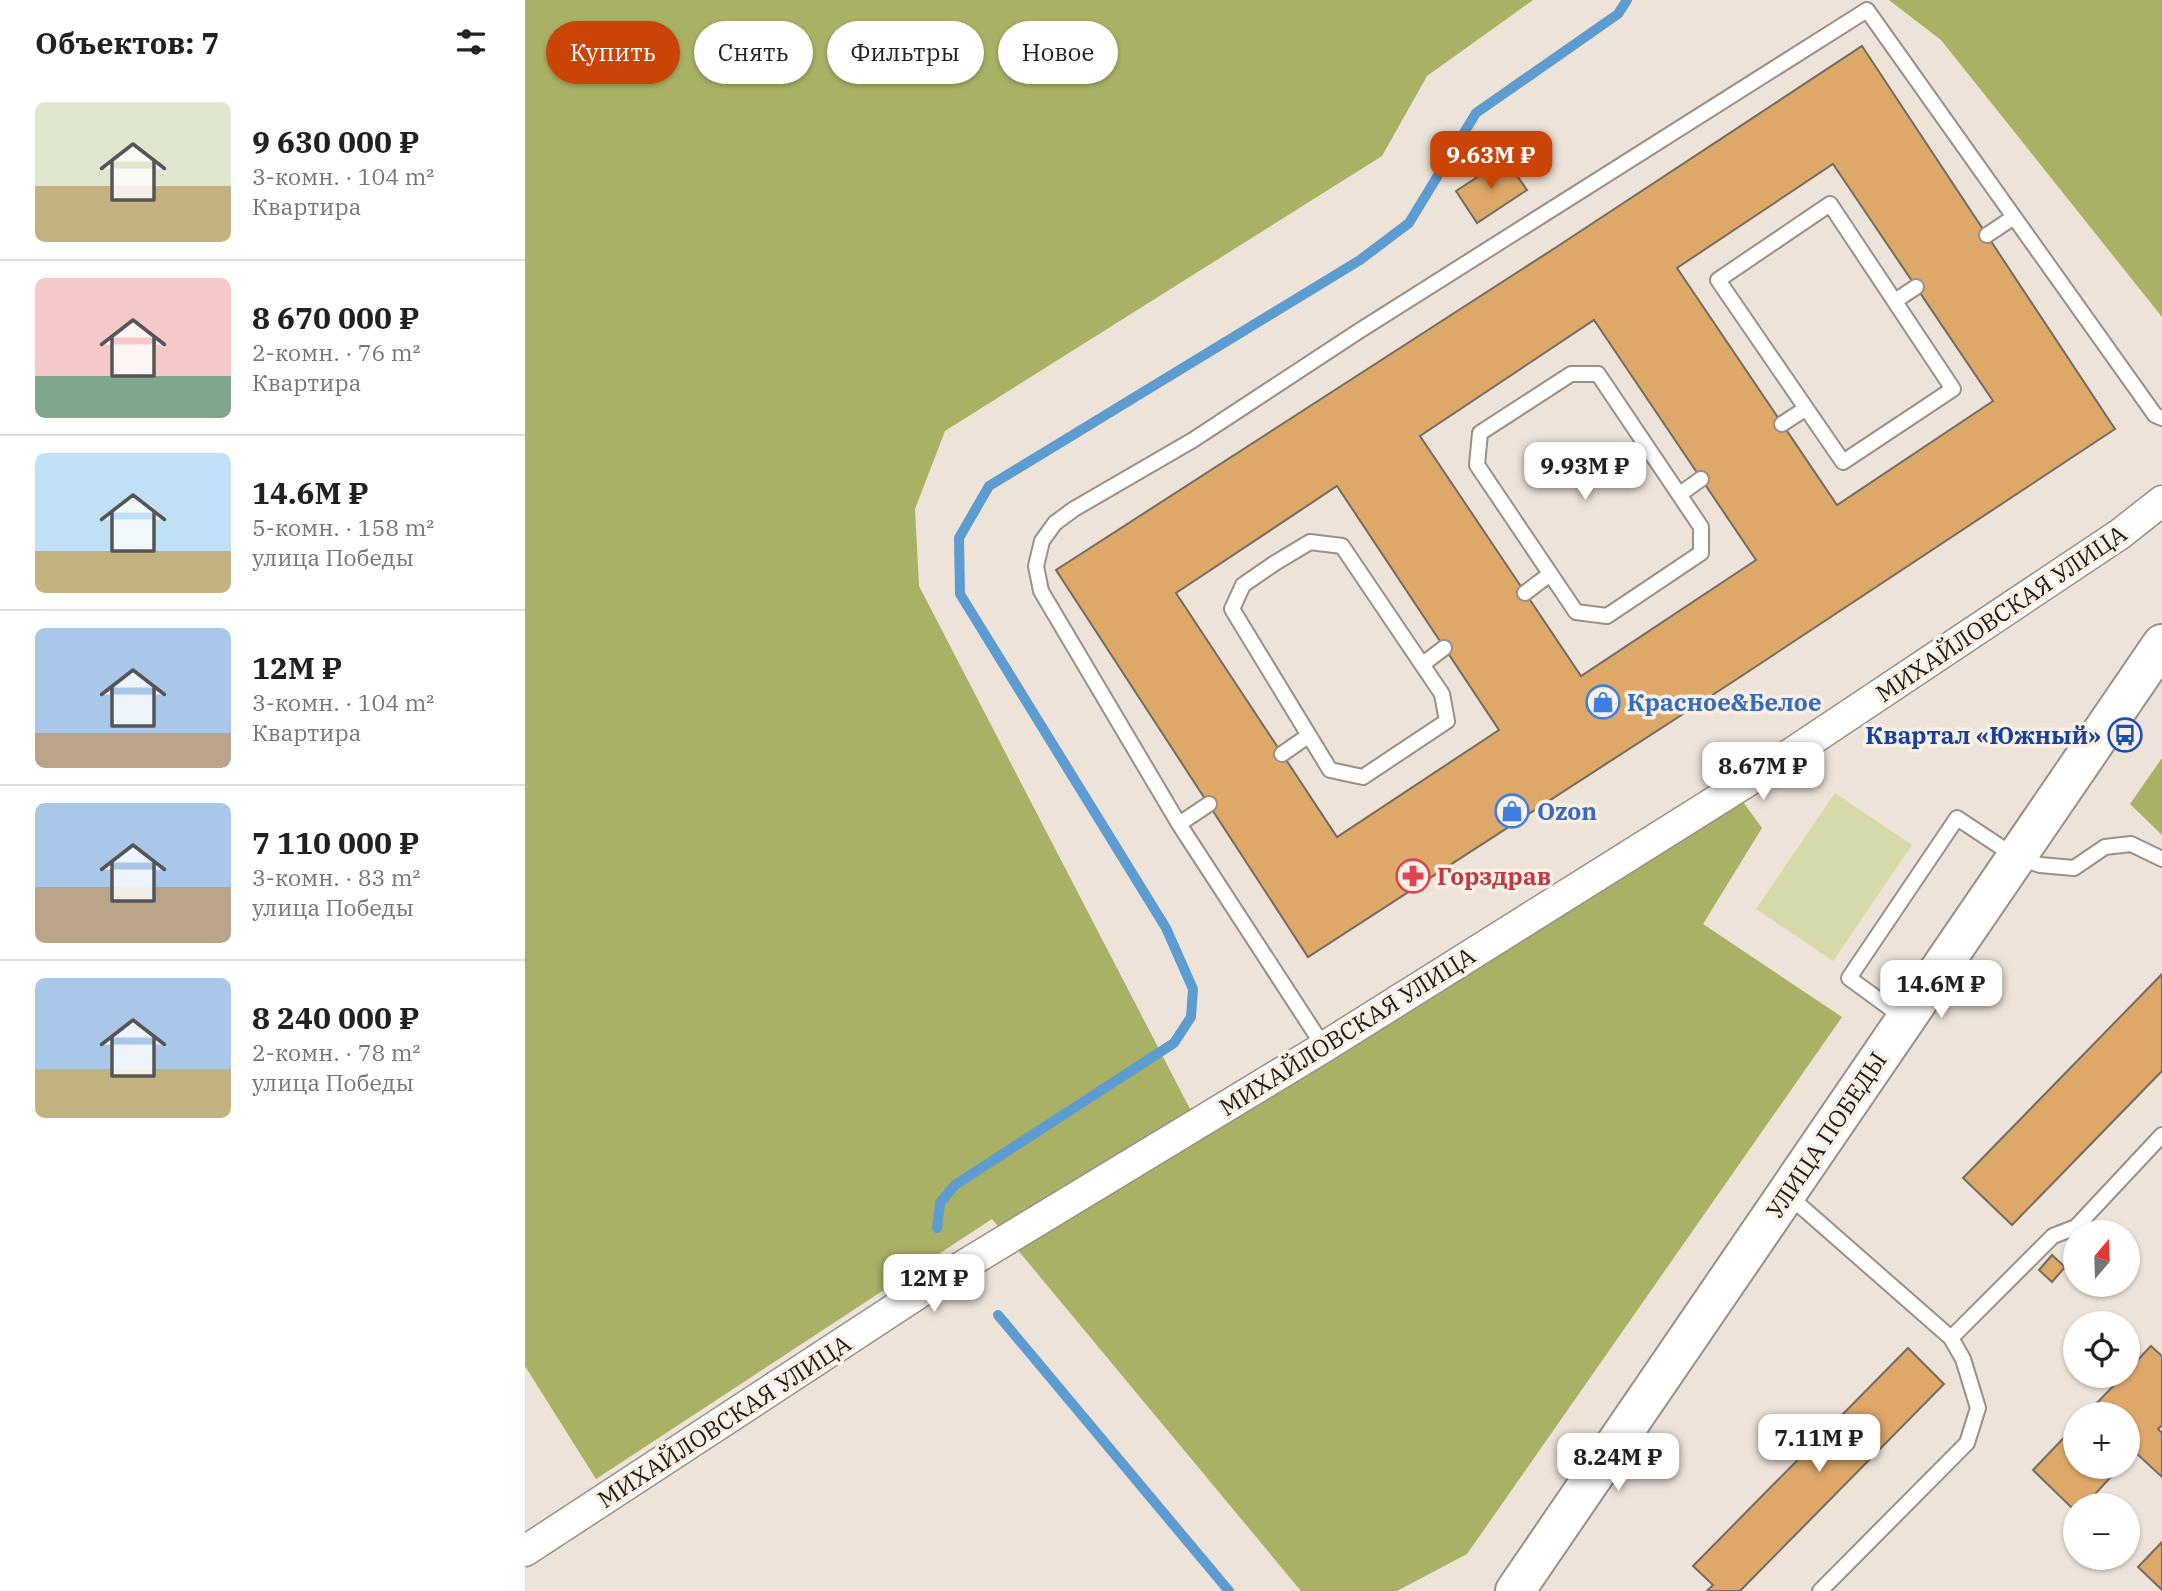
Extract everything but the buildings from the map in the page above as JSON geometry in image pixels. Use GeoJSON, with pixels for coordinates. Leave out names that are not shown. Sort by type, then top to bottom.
{"type":"FeatureCollection","features":[{"type":"Feature","properties":{"kind":"main road","name":"УЛИЦА ПОБЕДЫ"},"geometry":{"type":"LineString","coordinates":[[1515,1591],[2162,644]]}},
{"type":"Feature","properties":{"kind":"street","name":"МИХАЙЛОВСКАЯ УЛИЦА"},"geometry":{"type":"LineString","coordinates":[[525,1551],[925,1289],[1324,1047],[1786,757],[2120,534],[2162,501]]}},
{"type":"Feature","properties":{"kind":"lane"},"geometry":{"type":"LineString","coordinates":[[1324,1047],[1179,824],[1041,591],[1036,566],[1042,541],[1055,523],[1073,509],[1193,440],[1370,324],[1867,10],[2155,415],[2162,418]]}},
{"type":"Feature","properties":{"kind":"lane"},"geometry":{"type":"LineString","coordinates":[[1830,204],[1953,388],[1843,462],[1805,409],[1718,280],[1830,204]]}},
{"type":"Feature","properties":{"kind":"lane"},"geometry":{"type":"LineString","coordinates":[[1987,235],[2014,217]]}},
{"type":"Feature","properties":{"kind":"lane"},"geometry":{"type":"LineString","coordinates":[[1895,301],[1916,287]]}},
{"type":"Feature","properties":{"kind":"lane"},"geometry":{"type":"LineString","coordinates":[[1571,374],[1598,374],[1700,527],[1701,552],[1607,616],[1576,612],[1550,574],[1477,466],[1480,433],[1571,374]]}},
{"type":"Feature","properties":{"kind":"lane"},"geometry":{"type":"LineString","coordinates":[[1782,424],[1805,409]]}},
{"type":"Feature","properties":{"kind":"lane"},"geometry":{"type":"LineString","coordinates":[[1679,494],[1701,479]]}},
{"type":"Feature","properties":{"kind":"lane"},"geometry":{"type":"LineString","coordinates":[[1310,542],[1342,546],[1423,664],[1443,694],[1447,721],[1363,777],[1330,770],[1232,609],[1243,585],[1310,542]]}},
{"type":"Feature","properties":{"kind":"lane"},"geometry":{"type":"LineString","coordinates":[[1525,593],[1550,574]]}},
{"type":"Feature","properties":{"kind":"lane"},"geometry":{"type":"LineString","coordinates":[[1423,664],[1444,648]]}},
{"type":"Feature","properties":{"kind":"lane"},"geometry":{"type":"LineString","coordinates":[[1282,754],[1308,736]]}},
{"type":"Feature","properties":{"kind":"lane"},"geometry":{"type":"LineString","coordinates":[[1179,824],[1209,804]]}},
{"type":"Feature","properties":{"kind":"lane"},"geometry":{"type":"LineString","coordinates":[[1905,1019],[1849,978],[1957,818],[2016,857],[2040,865],[2074,868],[2105,847],[2131,844],[2162,859]]}},
{"type":"Feature","properties":{"kind":"lane"},"geometry":{"type":"LineString","coordinates":[[1951,1338],[2053,1236],[2076,1227],[2162,1135]]}},
{"type":"Feature","properties":{"kind":"lane"},"geometry":{"type":"LineString","coordinates":[[1787,1193],[1951,1338],[1963,1359],[1978,1408],[1967,1443],[1820,1591]]}},
{"type":"Feature","properties":{"kind":"green space"},"geometry":{"type":"Polygon","coordinates":[[[525,0],[1533,0],[1427,76],[1382,156],[945,431],[915,509],[919,586],[1204,1136],[1738,795],[1762,828],[1703,924],[1842,1017],[1467,1554],[1397,1591],[1301,1591],[992,1219],[596,1479],[525,1366],[525,0]]]}},
{"type":"Feature","properties":{"kind":"green space"},"geometry":{"type":"Polygon","coordinates":[[[1889,0],[2162,0],[2162,317],[1941,40],[1889,0]]]}},
{"type":"Feature","properties":{"kind":"green space"},"geometry":{"type":"Polygon","coordinates":[[[2162,758],[2162,835],[2130,804],[2162,758]]]}},
{"type":"Feature","properties":{"kind":"green space"},"geometry":{"type":"Polygon","coordinates":[[[1835,793],[1912,845],[1833,961],[1756,909],[1835,793]]]}},
{"type":"Feature","properties":{"kind":"waterway"},"geometry":{"type":"LineString","coordinates":[[937,1228],[940,1203],[955,1185],[1174,1043],[1191,1017],[1193,989],[1166,928],[960,594],[959,538],[989,486],[1360,260],[1409,223],[1476,113],[1618,14],[1627,0]]}},
{"type":"Feature","properties":{"kind":"waterway"},"geometry":{"type":"LineString","coordinates":[[998,1315],[1229,1591]]}},
{"type":"Feature","properties":{"kind":"place","name":"Красное&Белое"},"geometry":{"type":"Point","coordinates":[1603,702]}},
{"type":"Feature","properties":{"kind":"place","name":"Квартал «Южный»"},"geometry":{"type":"Point","coordinates":[2125,735]}},
{"type":"Feature","properties":{"kind":"place","name":"Ozon"},"geometry":{"type":"Point","coordinates":[1512,811]}},
{"type":"Feature","properties":{"kind":"place","name":"Горздрав"},"geometry":{"type":"Point","coordinates":[1413,876]}}]}
